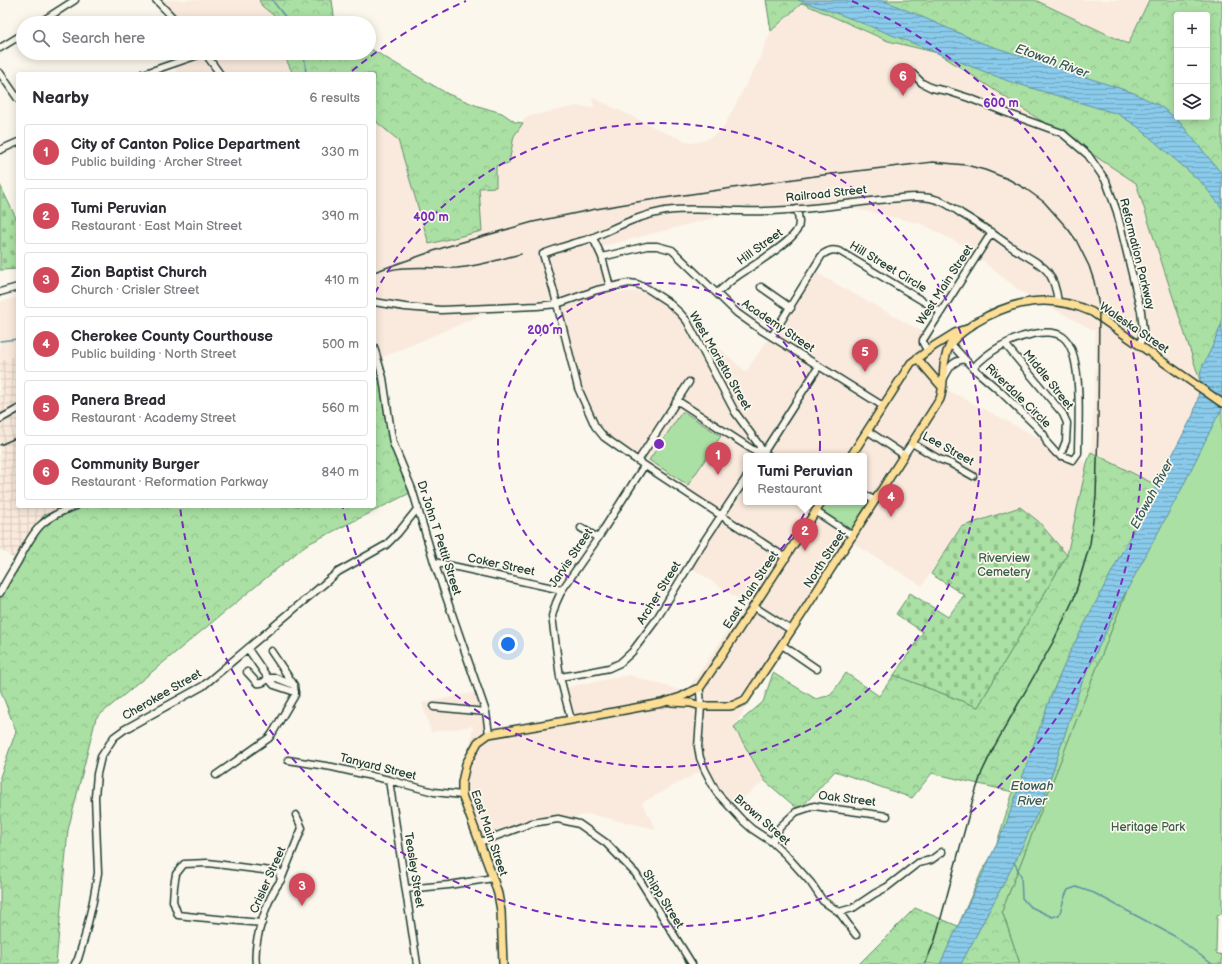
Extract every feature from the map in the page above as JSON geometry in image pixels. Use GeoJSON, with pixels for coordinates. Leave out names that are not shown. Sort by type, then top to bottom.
{"type":"FeatureCollection","features":[{"type":"Feature","properties":{"kind":"main road","name":"Waleska Street"},"geometry":{"type":"LineString","coordinates":[[946,355],[951,344],[967,328],[985,317],[1009,306],[1032,301],[1058,302],[1092,312],[1222,403]]}},
{"type":"Feature","properties":{"kind":"main road"},"geometry":{"type":"LineString","coordinates":[[853,453],[911,363],[927,350],[955,333],[967,328]]}},
{"type":"Feature","properties":{"kind":"main road","name":"North Street"},"geometry":{"type":"LineString","coordinates":[[912,443],[937,406],[940,399],[946,355]]}},
{"type":"Feature","properties":{"kind":"main road"},"geometry":{"type":"LineString","coordinates":[[917,358],[942,384]]}},
{"type":"Feature","properties":{"kind":"main road","name":"North Street"},"geometry":{"type":"LineString","coordinates":[[701,706],[734,706],[745,700],[853,536],[904,455]]}},
{"type":"Feature","properties":{"kind":"main road","name":"East Main Street"},"geometry":{"type":"LineString","coordinates":[[699,689],[820,505]]}},
{"type":"Feature","properties":{"kind":"main road"},"geometry":{"type":"LineString","coordinates":[[669,702],[699,689]]}},
{"type":"Feature","properties":{"kind":"main road"},"geometry":{"type":"LineString","coordinates":[[489,734],[669,702],[691,703],[701,706]]}},
{"type":"Feature","properties":{"kind":"main road","name":"East Main Street"},"geometry":{"type":"LineString","coordinates":[[489,734],[478,742],[466,764],[462,782],[462,795],[494,878],[498,894],[501,911],[503,964]]}},
{"type":"Feature","properties":{"kind":"street"},"geometry":{"type":"LineString","coordinates":[[50,16],[75,0]]}},
{"type":"Feature","properties":{"kind":"street"},"geometry":{"type":"LineString","coordinates":[[156,0],[171,16]]}},
{"type":"Feature","properties":{"kind":"street"},"geometry":{"type":"LineString","coordinates":[[0,48],[16,38]]}},
{"type":"Feature","properties":{"kind":"street"},"geometry":{"type":"LineString","coordinates":[[149,72],[184,60]]}},
{"type":"Feature","properties":{"kind":"street"},"geometry":{"type":"LineString","coordinates":[[210,60],[219,72]]}},
{"type":"Feature","properties":{"kind":"street"},"geometry":{"type":"LineString","coordinates":[[0,73],[16,97]]}},
{"type":"Feature","properties":{"kind":"street","name":"Reformation Parkway"},"geometry":{"type":"LineString","coordinates":[[913,74],[922,83],[932,88],[948,91],[969,98],[1062,133],[1088,155],[1106,182],[1117,212],[1141,311],[1143,330],[1139,345]]}},
{"type":"Feature","properties":{"kind":"street"},"geometry":{"type":"LineString","coordinates":[[0,150],[16,143]]}},
{"type":"Feature","properties":{"kind":"street","name":"Railroad Street"},"geometry":{"type":"LineString","coordinates":[[557,304],[543,254],[558,248],[594,238],[617,225],[633,219],[665,211],[700,209],[767,211],[822,207],[885,199],[923,197],[943,202],[1037,261],[1049,273],[1054,283],[1058,302]]}},
{"type":"Feature","properties":{"kind":"street","name":"Hill Street"},"geometry":{"type":"LineString","coordinates":[[717,294],[734,278],[791,238],[799,226],[797,209]]}},
{"type":"Feature","properties":{"kind":"street","name":"West Main Street"},"geometry":{"type":"LineString","coordinates":[[927,350],[922,343],[923,340],[992,232]]}},
{"type":"Feature","properties":{"kind":"street"},"geometry":{"type":"LineString","coordinates":[[594,238],[602,257],[610,287]]}},
{"type":"Feature","properties":{"kind":"street","name":"Academy Street"},"geometry":{"type":"LineString","coordinates":[[602,257],[647,246],[672,250],[737,313],[883,406]]}},
{"type":"Feature","properties":{"kind":"street","name":"Hill Street Circle"},"geometry":{"type":"LineString","coordinates":[[772,336],[791,308],[822,256],[829,250],[841,252],[941,312]]}},
{"type":"Feature","properties":{"kind":"street","name":"West Marietta Street"},"geometry":{"type":"LineString","coordinates":[[376,302],[405,307],[441,310],[557,304],[597,290],[629,283],[637,284],[668,302],[687,321],[735,412],[759,445],[763,453]]}},
{"type":"Feature","properties":{"kind":"street"},"geometry":{"type":"LineString","coordinates":[[760,287],[791,308]]}},
{"type":"Feature","properties":{"kind":"street"},"geometry":{"type":"LineString","coordinates":[[0,292],[16,288]]}},
{"type":"Feature","properties":{"kind":"street"},"geometry":{"type":"LineString","coordinates":[[557,304],[578,388],[595,426],[604,437],[644,466],[786,558]]}},
{"type":"Feature","properties":{"kind":"street","name":"Riverdale Circle"},"geometry":{"type":"LineString","coordinates":[[1045,332],[1062,336],[1068,342],[1073,354],[1078,394],[1078,453],[1073,460],[1060,456],[1056,453],[1047,443],[1044,435],[1036,426],[1002,393],[973,368],[983,357],[1004,344],[1016,338],[1045,332]]}},
{"type":"Feature","properties":{"kind":"street"},"geometry":{"type":"LineString","coordinates":[[951,344],[973,368]]}},
{"type":"Feature","properties":{"kind":"street","name":"Middle Street"},"geometry":{"type":"LineString","coordinates":[[1004,344],[1063,414],[1067,423],[1066,441],[1060,456]]}},
{"type":"Feature","properties":{"kind":"street","name":"Dr John T Pettit Street"},"geometry":{"type":"LineString","coordinates":[[376,354],[383,378],[393,443],[418,508],[434,562],[486,712],[489,734]]}},
{"type":"Feature","properties":{"kind":"street"},"geometry":{"type":"LineString","coordinates":[[942,384],[952,363],[965,359]]}},
{"type":"Feature","properties":{"kind":"street"},"geometry":{"type":"LineString","coordinates":[[765,453],[819,366]]}},
{"type":"Feature","properties":{"kind":"street"},"geometry":{"type":"LineString","coordinates":[[638,461],[690,382]]}},
{"type":"Feature","properties":{"kind":"street"},"geometry":{"type":"LineString","coordinates":[[678,401],[760,453]]}},
{"type":"Feature","properties":{"kind":"street"},"geometry":{"type":"LineString","coordinates":[[0,419],[16,410]]}},
{"type":"Feature","properties":{"kind":"street"},"geometry":{"type":"LineString","coordinates":[[868,431],[904,455]]}},
{"type":"Feature","properties":{"kind":"street","name":"North Street"},"geometry":{"type":"LineString","coordinates":[[904,455],[912,443]]}},
{"type":"Feature","properties":{"kind":"street","name":"Lee Street"},"geometry":{"type":"LineString","coordinates":[[912,443],[939,459],[950,463],[973,476]]}},
{"type":"Feature","properties":{"kind":"street","name":"Jarvis Street"},"geometry":{"type":"LineString","coordinates":[[572,720],[560,677],[552,616],[562,590],[598,538],[644,466]]}},
{"type":"Feature","properties":{"kind":"street","name":"Archer Street"},"geometry":{"type":"LineString","coordinates":[[560,677],[609,668],[620,663],[628,656],[639,644],[656,620],[701,546],[743,482]]}},
{"type":"Feature","properties":{"kind":"street"},"geometry":{"type":"LineString","coordinates":[[867,496],[875,501]]}},
{"type":"Feature","properties":{"kind":"street"},"geometry":{"type":"LineString","coordinates":[[0,593],[28,540],[37,528],[50,517],[71,508]]}},
{"type":"Feature","properties":{"kind":"street","name":"Cherokee Street"},"geometry":{"type":"LineString","coordinates":[[75,964],[85,936],[98,873],[95,797],[101,756],[114,737],[125,729],[204,686],[338,572],[386,545],[398,533],[418,508]]}},
{"type":"Feature","properties":{"kind":"street"},"geometry":{"type":"LineString","coordinates":[[815,512],[853,536]]}},
{"type":"Feature","properties":{"kind":"street"},"geometry":{"type":"LineString","coordinates":[[581,528],[598,538]]}},
{"type":"Feature","properties":{"kind":"street","name":"Coker Street"},"geometry":{"type":"LineString","coordinates":[[434,562],[562,590]]}},
{"type":"Feature","properties":{"kind":"street"},"geometry":{"type":"LineString","coordinates":[[753,606],[791,630]]}},
{"type":"Feature","properties":{"kind":"street"},"geometry":{"type":"LineString","coordinates":[[782,645],[818,669]]}},
{"type":"Feature","properties":{"kind":"street"},"geometry":{"type":"LineString","coordinates":[[248,649],[268,678]]}},
{"type":"Feature","properties":{"kind":"street"},"geometry":{"type":"LineString","coordinates":[[216,775],[269,738],[295,695],[294,688],[270,651]]}},
{"type":"Feature","properties":{"kind":"street"},"geometry":{"type":"LineString","coordinates":[[247,672],[257,683],[261,684],[268,678],[276,678],[294,688]]}},
{"type":"Feature","properties":{"kind":"street"},"geometry":{"type":"LineString","coordinates":[[699,689],[701,706]]}},
{"type":"Feature","properties":{"kind":"street","name":"Brown Street"},"geometry":{"type":"LineString","coordinates":[[701,706],[698,747],[700,758],[717,793],[742,820],[752,829],[772,842],[802,872],[823,901],[839,912],[856,935]]}},
{"type":"Feature","properties":{"kind":"street"},"geometry":{"type":"LineString","coordinates":[[434,707],[486,712]]}},
{"type":"Feature","properties":{"kind":"street","name":"Tanyard Street"},"geometry":{"type":"LineString","coordinates":[[288,760],[332,767],[434,792],[462,795]]}},
{"type":"Feature","properties":{"kind":"street","name":"Teasley Street"},"geometry":{"type":"LineString","coordinates":[[389,780],[417,964]]}},
{"type":"Feature","properties":{"kind":"street","name":"Oak Street"},"geometry":{"type":"LineString","coordinates":[[772,842],[780,827],[796,812],[814,806],[888,816]]}},
{"type":"Feature","properties":{"kind":"street","name":"Crisler Street"},"geometry":{"type":"LineString","coordinates":[[256,964],[257,942],[270,899],[276,886],[281,880],[302,828],[296,816]]}},
{"type":"Feature","properties":{"kind":"street","name":"Shipp Street"},"geometry":{"type":"LineString","coordinates":[[480,842],[532,824],[558,819],[580,824],[606,843],[636,874],[692,964]]}},
{"type":"Feature","properties":{"kind":"street"},"geometry":{"type":"LineString","coordinates":[[839,912],[854,908],[887,887],[918,863],[931,860],[942,852]]}},
{"type":"Feature","properties":{"kind":"street"},"geometry":{"type":"LineString","coordinates":[[262,923],[196,918],[178,915],[173,901],[176,874],[184,864],[208,864],[279,872],[281,880]]}},
{"type":"Feature","properties":{"kind":"street"},"geometry":{"type":"LineString","coordinates":[[406,889],[449,885],[494,878]]}},
{"type":"Feature","properties":{"kind":"shaded area"},"geometry":{"type":"Polygon","coordinates":[[[155,0],[259,0],[262,6],[274,16],[169,16],[155,0]]]}},
{"type":"Feature","properties":{"kind":"shaded area"},"geometry":{"type":"Polygon","coordinates":[[[1035,0],[1149,0],[1128,44],[1035,0]]]}},
{"type":"Feature","properties":{"kind":"shaded area"},"geometry":{"type":"Polygon","coordinates":[[[802,3],[888,41],[938,53],[1136,183],[1203,390],[1166,490],[1091,452],[1096,361],[1095,331],[1020,291],[964,246],[922,224],[847,207],[748,209],[593,249],[616,292],[657,291],[746,372],[813,271],[948,346],[944,388],[1087,463],[1067,555],[1038,521],[961,527],[922,586],[850,541],[797,622],[734,727],[765,780],[729,810],[701,771],[642,803],[656,829],[588,814],[479,842],[459,796],[467,764],[473,726],[431,732],[422,703],[478,692],[494,736],[571,722],[563,688],[629,675],[686,692],[746,604],[690,567],[722,517],[597,436],[555,305],[491,311],[376,360],[376,122],[398,140],[429,244],[479,188],[496,165],[509,163],[514,136],[524,119],[530,116],[577,106],[594,108],[592,97],[664,132],[691,143],[706,140],[722,130],[759,60],[771,31],[802,3]]]}},
{"type":"Feature","properties":{"kind":"shaded area"},"geometry":{"type":"Polygon","coordinates":[[[192,60],[286,60],[292,72],[177,72],[174,67],[192,60]]]}},
{"type":"Feature","properties":{"kind":"shaded area"},"geometry":{"type":"Polygon","coordinates":[[[16,298],[16,356],[0,361],[0,302],[16,298]]]}},
{"type":"Feature","properties":{"kind":"shaded area"},"geometry":{"type":"Polygon","coordinates":[[[16,356],[16,508],[66,508],[44,515],[14,559],[0,549],[0,361],[16,356]]]}},
{"type":"Feature","properties":{"kind":"green space"},"geometry":{"type":"Polygon","coordinates":[[[259,0],[332,0],[334,16],[274,16],[262,6],[259,0]]]}},
{"type":"Feature","properties":{"kind":"green space"},"geometry":{"type":"Polygon","coordinates":[[[766,0],[1035,0],[1128,44],[1149,0],[1222,0],[1222,404],[1203,390],[1136,183],[938,53],[888,41],[802,3],[771,31],[766,0]]]}},
{"type":"Feature","properties":{"kind":"green space"},"geometry":{"type":"Polygon","coordinates":[[[376,52],[448,94],[478,106],[502,113],[515,122],[523,123],[514,136],[509,163],[496,166],[496,187],[479,188],[482,231],[429,244],[398,140],[376,122],[376,72],[292,72],[286,60],[376,60],[376,52]]]}},
{"type":"Feature","properties":{"kind":"green space"},"geometry":{"type":"Polygon","coordinates":[[[0,185],[16,218],[16,269],[0,270],[0,185]]]}},
{"type":"Feature","properties":{"kind":"green space"},"geometry":{"type":"Polygon","coordinates":[[[376,369],[412,492],[306,545],[96,718],[68,830],[56,964],[0,964],[0,777],[16,731],[0,689],[0,587],[14,559],[44,515],[66,508],[376,508],[376,369]]]}},
{"type":"Feature","properties":{"kind":"green space","name":"Heritage Park"},"geometry":{"type":"Polygon","coordinates":[[[1200,402],[1222,404],[1222,914],[1217,916],[1216,953],[1222,955],[1222,964],[1020,964],[1002,911],[1200,402]]]}},
{"type":"Feature","properties":{"kind":"green space"},"geometry":{"type":"Polygon","coordinates":[[[682,412],[721,436],[688,485],[649,460],[682,412]]]}},
{"type":"Feature","properties":{"kind":"green space"},"geometry":{"type":"Polygon","coordinates":[[[1091,452],[1166,490],[1002,911],[1020,964],[859,964],[915,908],[958,926],[982,871],[994,852],[1013,792],[932,773],[912,798],[835,771],[799,810],[765,781],[734,727],[763,702],[773,673],[816,699],[831,695],[846,673],[879,696],[894,675],[978,707],[1067,555],[1087,463],[1091,452]]]}},
{"type":"Feature","properties":{"kind":"green space"},"geometry":{"type":"Polygon","coordinates":[[[867,503],[869,504],[851,531],[821,511],[825,505],[867,505],[867,503]]]}},
{"type":"Feature","properties":{"kind":"green space","name":"Riverview Cemetery"},"geometry":{"type":"Polygon","coordinates":[[[1020,507],[1038,521],[1067,555],[978,707],[894,675],[923,632],[896,614],[910,593],[948,617],[964,595],[931,574],[961,527],[1020,507]]]}},
{"type":"Feature","properties":{"kind":"water","name":"Etowah River"},"geometry":{"type":"Polygon","coordinates":[[[798,0],[883,0],[982,43],[1134,93],[1160,106],[1174,117],[1174,120],[1178,120],[1222,174],[1222,208],[1202,183],[1138,127],[1118,114],[1008,81],[844,16],[798,0]]]}},
{"type":"Feature","properties":{"kind":"water","name":"Etowah River"},"geometry":{"type":"Polygon","coordinates":[[[1222,323],[1222,410],[1114,614],[1081,685],[1043,801],[1017,858],[961,964],[940,964],[1006,824],[1050,698],[1070,652],[1193,415],[1198,398],[1201,370],[1222,323]]]}},
{"type":"Feature","properties":{"kind":"waterway"},"geometry":{"type":"LineString","coordinates":[[272,0],[285,16]]}},
{"type":"Feature","properties":{"kind":"waterway"},"geometry":{"type":"LineString","coordinates":[[305,60],[306,72]]}},
{"type":"Feature","properties":{"kind":"waterway"},"geometry":{"type":"LineString","coordinates":[[0,341],[16,339]]}},
{"type":"Feature","properties":{"kind":"waterway"},"geometry":{"type":"LineString","coordinates":[[1014,862],[1021,876],[1022,898],[1029,906],[1052,917],[1059,915],[1068,890],[1076,887],[1094,893],[1176,937],[1212,964]]}},
{"type":"Feature","properties":{"kind":"railway"},"geometry":{"type":"LineString","coordinates":[[376,271],[445,247],[533,222],[596,209],[815,176],[933,162],[966,165],[985,170],[1008,179],[1026,189],[1044,202],[1068,229],[1076,240],[1089,266],[1094,281],[1099,306],[1096,497],[1090,544],[1074,598],[1053,642],[994,747],[982,772],[973,799],[935,940],[925,964]]}},
{"type":"Feature","properties":{"kind":"railway"},"geometry":{"type":"LineString","coordinates":[[390,270],[407,268],[457,268],[481,264],[521,254]]}},
{"type":"Feature","properties":{"kind":"railway"},"geometry":{"type":"LineString","coordinates":[[0,445],[16,438]]}},
{"type":"Feature","properties":{"kind":"place","name":"Community Burger"},"geometry":{"type":"Point","coordinates":[903,96]}},
{"type":"Feature","properties":{"kind":"place","name":"Panera Bread"},"geometry":{"type":"Point","coordinates":[865,372]}},
{"type":"Feature","properties":{"kind":"place","name":"City of Canton Police Department"},"geometry":{"type":"Point","coordinates":[718,475]}},
{"type":"Feature","properties":{"kind":"place","name":"Cherokee County Courthouse"},"geometry":{"type":"Point","coordinates":[891,517]}},
{"type":"Feature","properties":{"kind":"place","name":"Tumi Peruvian"},"geometry":{"type":"Point","coordinates":[805,551]}},
{"type":"Feature","properties":{"kind":"place","name":"Zion Baptist Church"},"geometry":{"type":"Point","coordinates":[302,906]}}]}
